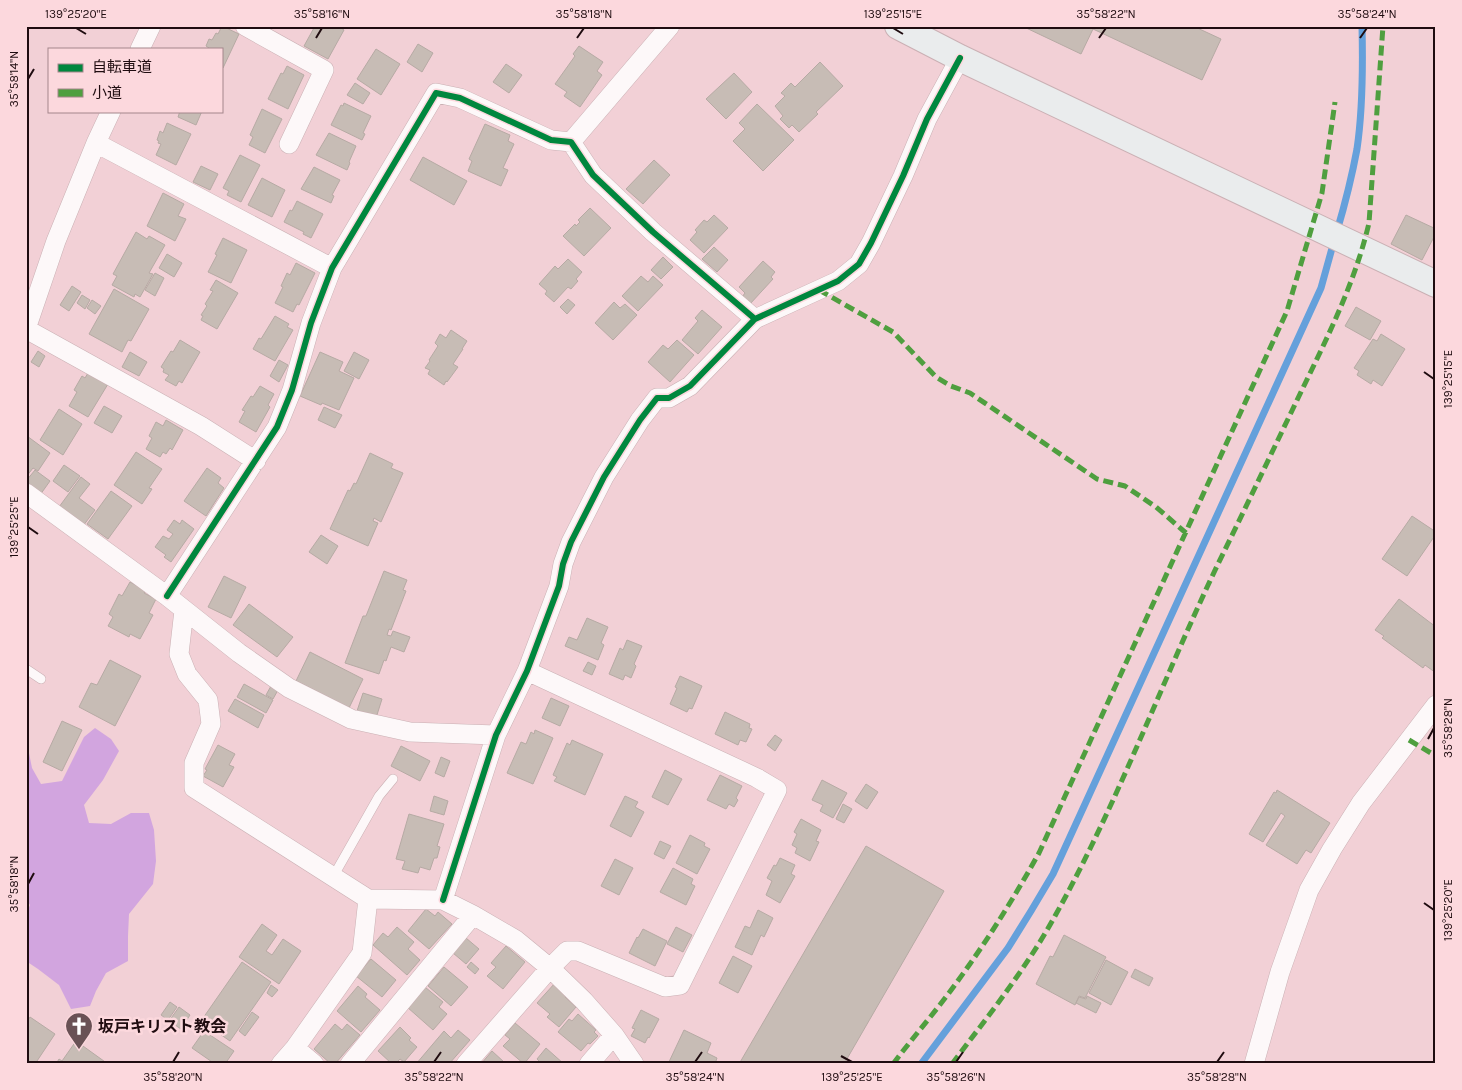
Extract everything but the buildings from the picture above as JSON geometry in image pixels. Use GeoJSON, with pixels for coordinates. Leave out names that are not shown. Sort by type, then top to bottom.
{"type":"FeatureCollection","features":[{"type":"Feature","properties":{"kind":"street"},"geometry":{"type":"LineString","coordinates":[[140,48],[151,26]]}},
{"type":"Feature","properties":{"kind":"street"},"geometry":{"type":"LineString","coordinates":[[245,26],[324,70],[289,144]]}},
{"type":"Feature","properties":{"kind":"street"},"geometry":{"type":"LineString","coordinates":[[571,142],[670,26]]}},
{"type":"Feature","properties":{"kind":"street"},"geometry":{"type":"LineString","coordinates":[[898,26],[960,58],[1436,284]]}},
{"type":"Feature","properties":{"kind":"street"},"geometry":{"type":"LineString","coordinates":[[443,900],[496,735],[527,671],[559,586],[570,542],[604,477],[640,420],[657,398],[670,398],[690,386],[754,319],[838,281],[859,264],[899,184],[927,119],[960,58]]}},
{"type":"Feature","properties":{"kind":"street"},"geometry":{"type":"LineString","coordinates":[[167,596],[277,427],[292,390],[311,323],[332,268],[436,93],[460,98],[551,140],[571,142],[594,175],[653,232],[754,319]]}},
{"type":"Feature","properties":{"kind":"street"},"geometry":{"type":"LineString","coordinates":[[111,112],[56,241],[26,329],[202,426],[256,461]]}},
{"type":"Feature","properties":{"kind":"street"},"geometry":{"type":"LineString","coordinates":[[96,143],[332,268]]}},
{"type":"Feature","properties":{"kind":"street"},"geometry":{"type":"LineString","coordinates":[[26,493],[167,596],[239,653],[289,688],[351,719],[410,732],[496,735]]}},
{"type":"Feature","properties":{"kind":"street"},"geometry":{"type":"LineString","coordinates":[[184,610],[179,654],[187,674],[208,700],[211,724],[194,763],[194,788],[368,899],[443,900],[516,940],[550,968],[584,1001],[614,1035],[634,1064]]}},
{"type":"Feature","properties":{"kind":"street"},"geometry":{"type":"LineString","coordinates":[[466,1064],[567,951],[578,951],[665,987],[680,985],[777,790],[757,778],[527,671]]}},
{"type":"Feature","properties":{"kind":"street"},"geometry":{"type":"LineString","coordinates":[[1254,1064],[1280,972],[1309,890],[1361,803],[1436,705]]}},
{"type":"Feature","properties":{"kind":"street"},"geometry":{"type":"LineString","coordinates":[[282,1064],[362,953],[368,899]]}},
{"type":"Feature","properties":{"kind":"street"},"geometry":{"type":"LineString","coordinates":[[350,1064],[473,915]]}},
{"type":"Feature","properties":{"kind":"street"},"geometry":{"type":"LineString","coordinates":[[589,1064],[614,1035]]}},
{"type":"Feature","properties":{"kind":"street"},"geometry":{"type":"LineString","coordinates":[[295,1048],[314,1064]]}},
{"type":"Feature","properties":{"kind":"lane"},"geometry":{"type":"LineString","coordinates":[[26,669],[41,680]]}},
{"type":"Feature","properties":{"kind":"lane"},"geometry":{"type":"LineString","coordinates":[[332,877],[379,796],[393,779]]}},
{"type":"Feature","properties":{"kind":"shaded area"},"geometry":{"type":"Polygon","coordinates":[[[95,728],[111,739],[119,751],[103,780],[84,805],[89,823],[111,824],[131,813],[149,813],[154,830],[156,861],[153,884],[129,914],[128,961],[106,973],[90,1006],[71,1009],[59,985],[26,961],[26,915],[30,905],[26,899],[26,747],[28,748],[32,768],[41,784],[62,781],[84,737],[95,728]]]}},
{"type":"Feature","properties":{"kind":"waterway"},"geometry":{"type":"LineString","coordinates":[[1337,231],[1351,180],[1359,134],[1362,88],[1362,26]]}},
{"type":"Feature","properties":{"kind":"waterway"},"geometry":{"type":"LineString","coordinates":[[921,1064],[1008,948],[1053,874],[1321,288],[1334,241]]}},
{"type":"Feature","properties":{"kind":"marked path"},"geometry":{"type":"LineString","coordinates":[[952,1064],[1032,955],[1078,873],[1218,564],[1320,352],[1348,289],[1369,223],[1383,26]]}},
{"type":"Feature","properties":{"kind":"marked path"},"geometry":{"type":"LineString","coordinates":[[893,1064],[979,951],[1039,853],[1287,311],[1322,193],[1335,102]]}},
{"type":"Feature","properties":{"kind":"marked path"},"geometry":{"type":"LineString","coordinates":[[819,290],[893,332],[936,377],[951,386],[970,393],[1097,479],[1125,486],[1156,507],[1186,533]]}},
{"type":"Feature","properties":{"kind":"marked path"},"geometry":{"type":"LineString","coordinates":[[1409,740],[1436,756]]}},
{"type":"Feature","properties":{"kind":"cycle path"},"geometry":{"type":"LineString","coordinates":[[443,900],[496,735],[527,671],[559,586],[563,564],[571,542],[604,477],[640,420],[657,398],[669,398],[690,386],[755,319],[838,281],[859,264],[903,176],[927,119],[960,58]]}},
{"type":"Feature","properties":{"kind":"cycle path"},"geometry":{"type":"LineString","coordinates":[[167,596],[277,427],[292,390],[311,323],[332,268],[436,93],[460,98],[551,140],[571,142],[593,175],[653,232],[755,319]]}},
{"type":"Feature","properties":{"kind":"place","name":"坂戸キリスト教会"},"geometry":{"type":"Point","coordinates":[79,1050]}}]}
